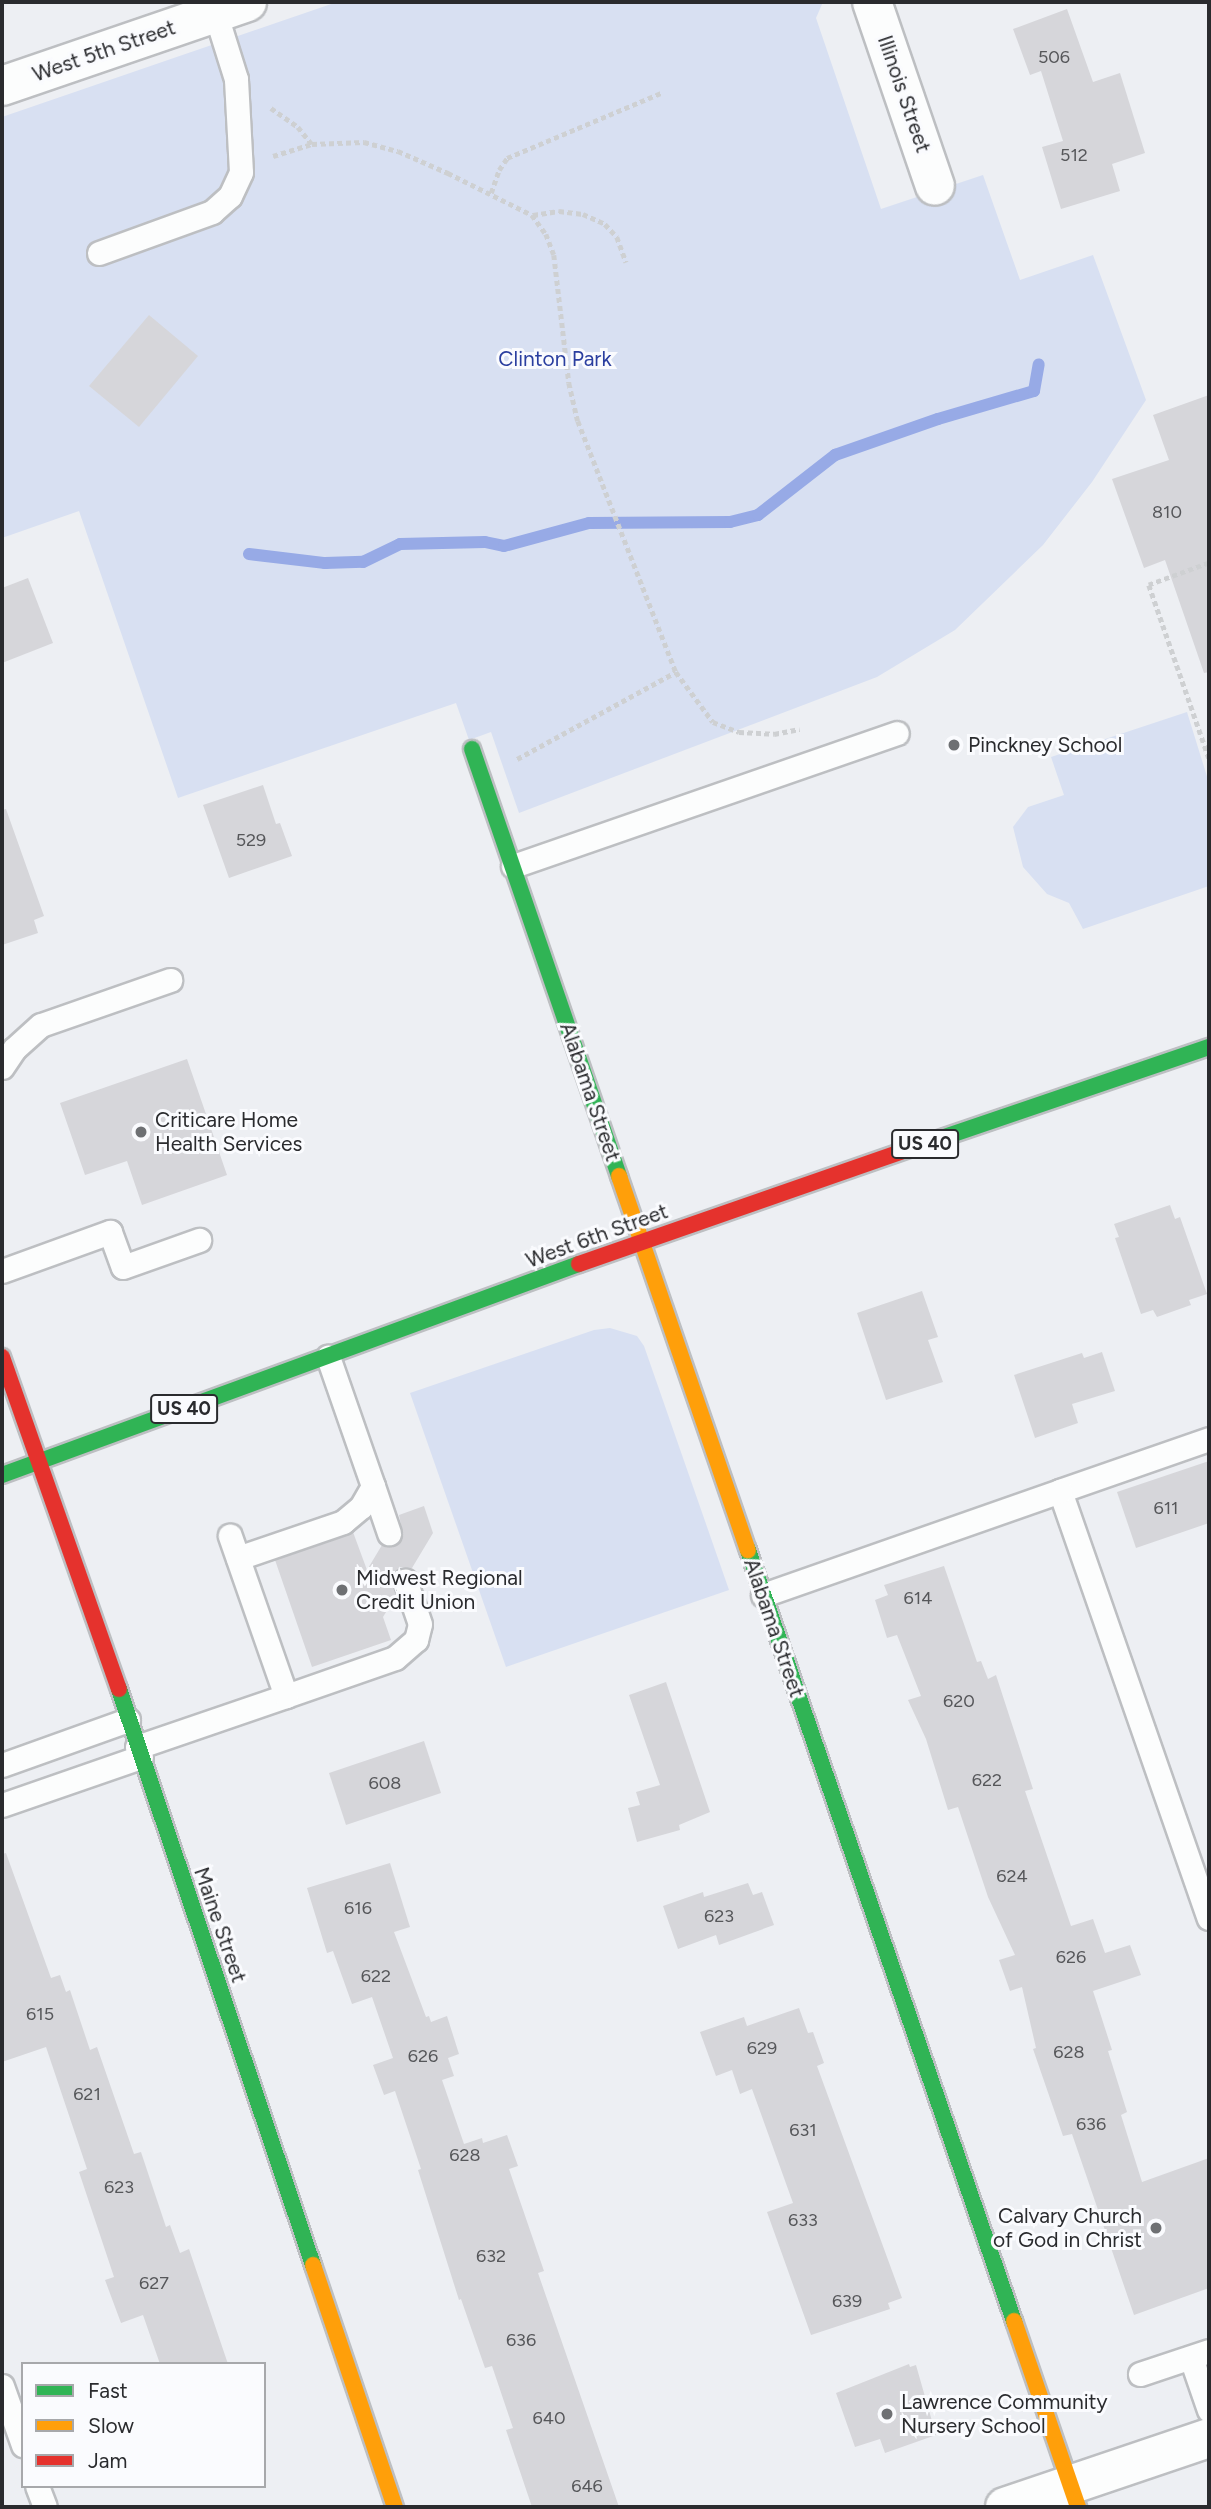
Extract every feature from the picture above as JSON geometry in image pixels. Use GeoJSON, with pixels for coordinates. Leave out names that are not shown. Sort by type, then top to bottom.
{"type":"FeatureCollection","features":[{"type":"Feature","properties":{"kind":"main road","name":"Alabama Street"},"geometry":{"type":"LineString","coordinates":[[472,749],[1074,2496]]}},
{"type":"Feature","properties":{"kind":"main road","name":"West 6th Street"},"geometry":{"type":"LineString","coordinates":[[2,1475],[641,1241],[1209,1047]]}},
{"type":"Feature","properties":{"kind":"main road","name":"Maine Street"},"geometry":{"type":"LineString","coordinates":[[2,1357],[395,2507]]}},
{"type":"Feature","properties":{"kind":"street","name":"Illinois Street"},"geometry":{"type":"LineString","coordinates":[[872,2],[935,186]]}},
{"type":"Feature","properties":{"kind":"street","name":"West 5th Street"},"geometry":{"type":"LineString","coordinates":[[2,86],[225,5]]}},
{"type":"Feature","properties":{"kind":"street"},"geometry":{"type":"LineString","coordinates":[[1005,2507],[1074,2496],[1209,2438]]}},
{"type":"Feature","properties":{"kind":"lane"},"geometry":{"type":"LineString","coordinates":[[99,253],[212,212],[230,197],[241,172],[236,79],[225,5]]}},
{"type":"Feature","properties":{"kind":"lane"},"geometry":{"type":"LineString","coordinates":[[513,866],[897,733]]}},
{"type":"Feature","properties":{"kind":"lane"},"geometry":{"type":"LineString","coordinates":[[2,1067],[14,1049],[41,1025],[170,979]]}},
{"type":"Feature","properties":{"kind":"lane"},"geometry":{"type":"LineString","coordinates":[[2,1271],[110,1232],[123,1268],[199,1241]]}},
{"type":"Feature","properties":{"kind":"lane"},"geometry":{"type":"LineString","coordinates":[[328,1357],[389,1533]]}},
{"type":"Feature","properties":{"kind":"lane"},"geometry":{"type":"LineString","coordinates":[[763,1595],[1209,1439]]}},
{"type":"Feature","properties":{"kind":"lane"},"geometry":{"type":"LineString","coordinates":[[238,1558],[343,1522],[361,1507],[373,1486]]}},
{"type":"Feature","properties":{"kind":"lane"},"geometry":{"type":"LineString","coordinates":[[1060,1491],[1209,1918]]}},
{"type":"Feature","properties":{"kind":"lane"},"geometry":{"type":"LineString","coordinates":[[230,1536],[286,1696]]}},
{"type":"Feature","properties":{"kind":"lane"},"geometry":{"type":"LineString","coordinates":[[2,1805],[286,1696],[396,1658],[416,1640],[421,1624],[405,1580]]}},
{"type":"Feature","properties":{"kind":"lane"},"geometry":{"type":"LineString","coordinates":[[2,1765],[128,1720]]}},
{"type":"Feature","properties":{"kind":"lane"},"geometry":{"type":"LineString","coordinates":[[1140,2374],[1200,2355],[1209,2410]]}},
{"type":"Feature","properties":{"kind":"lane"},"geometry":{"type":"LineString","coordinates":[[2,2386],[21,2439]]}},
{"type":"Feature","properties":{"kind":"lane"},"geometry":{"type":"LineString","coordinates":[[38,2488],[45,2507]]}},
{"type":"Feature","properties":{"kind":"path"},"geometry":{"type":"LineString","coordinates":[[236,79],[298,127],[312,144]]}},
{"type":"Feature","properties":{"kind":"path"},"geometry":{"type":"LineString","coordinates":[[491,193],[499,170],[507,158],[663,92]]}},
{"type":"Feature","properties":{"kind":"path"},"geometry":{"type":"LineString","coordinates":[[241,172],[287,150],[312,144],[364,142],[398,151],[491,193],[532,215],[546,234],[554,255],[569,383],[578,421],[676,672],[713,722],[739,732],[774,734],[812,726]]}},
{"type":"Feature","properties":{"kind":"path"},"geometry":{"type":"LineString","coordinates":[[532,215],[559,211],[583,214],[605,224],[617,237],[626,262]]}},
{"type":"Feature","properties":{"kind":"path"},"geometry":{"type":"LineString","coordinates":[[1209,563],[1149,585],[1209,758]]}},
{"type":"Feature","properties":{"kind":"path"},"geometry":{"type":"LineString","coordinates":[[483,779],[676,672]]}},
{"type":"Feature","properties":{"kind":"path"},"geometry":{"type":"LineString","coordinates":[[1202,737],[1209,746]]}},
{"type":"Feature","properties":{"kind":"green space","name":"Clinton Park"},"geometry":{"type":"Polygon","coordinates":[[[337,2],[823,2],[816,18],[881,209],[983,175],[1020,280],[1093,255],[1146,400],[1092,482],[1043,545],[955,630],[877,677],[519,813],[491,732],[469,740],[456,703],[178,798],[79,511],[2,538],[2,117],[337,2]]]}},
{"type":"Feature","properties":{"kind":"green space"},"geometry":{"type":"Polygon","coordinates":[[[1187,712],[1209,783],[1209,886],[1083,929],[1069,903],[1047,894],[1023,867],[1013,827],[1028,807],[1064,795],[1051,757],[1187,712]]]}},
{"type":"Feature","properties":{"kind":"green space"},"geometry":{"type":"Polygon","coordinates":[[[610,1328],[637,1336],[644,1346],[729,1590],[506,1667],[410,1393],[594,1330],[610,1328]]]}},
{"type":"Feature","properties":{"kind":"building"},"geometry":{"type":"Polygon","coordinates":[[[1067,9],[1093,82],[1120,73],[1145,153],[1112,164],[1120,191],[1061,209],[1042,147],[1063,141],[1041,71],[1030,75],[1013,29],[1067,9]]]}},
{"type":"Feature","properties":{"kind":"building"},"geometry":{"type":"Polygon","coordinates":[[[149,315],[198,356],[139,427],[89,386],[149,315]]]}},
{"type":"Feature","properties":{"kind":"building"},"geometry":{"type":"Polygon","coordinates":[[[1209,395],[1209,672],[1204,673],[1165,560],[1144,568],[1112,479],[1169,460],[1153,415],[1209,395]]]}},
{"type":"Feature","properties":{"kind":"building"},"geometry":{"type":"Polygon","coordinates":[[[28,578],[53,643],[2,663],[2,588],[28,578]]]}},
{"type":"Feature","properties":{"kind":"building"},"geometry":{"type":"Polygon","coordinates":[[[263,785],[276,824],[280,823],[292,856],[229,878],[203,805],[263,785]]]}},
{"type":"Feature","properties":{"kind":"building"},"geometry":{"type":"Polygon","coordinates":[[[6,809],[44,916],[34,920],[38,933],[2,945],[2,810],[6,809]]]}},
{"type":"Feature","properties":{"kind":"building","name":"Criticare Home Health Services"},"geometry":{"type":"Polygon","coordinates":[[[187,1059],[227,1175],[142,1205],[127,1161],[85,1175],[60,1103],[187,1059]]]}},
{"type":"Feature","properties":{"kind":"building"},"geometry":{"type":"Polygon","coordinates":[[[1170,1205],[1175,1219],[1180,1217],[1207,1294],[1189,1300],[1191,1305],[1157,1317],[1153,1310],[1141,1314],[1115,1238],[1119,1237],[1114,1224],[1170,1205]]]}},
{"type":"Feature","properties":{"kind":"building"},"geometry":{"type":"Polygon","coordinates":[[[922,1291],[938,1337],[928,1340],[943,1382],[886,1400],[857,1313],[922,1291]]]}},
{"type":"Feature","properties":{"kind":"building"},"geometry":{"type":"Polygon","coordinates":[[[1102,1352],[1115,1391],[1072,1404],[1078,1423],[1035,1438],[1014,1375],[1082,1353],[1084,1358],[1102,1352]]]}},
{"type":"Feature","properties":{"kind":"building"},"geometry":{"type":"Polygon","coordinates":[[[1209,1461],[1209,1523],[1136,1548],[1117,1492],[1209,1461]]]}},
{"type":"Feature","properties":{"kind":"building","name":"Midwest Regional Credit Union"},"geometry":{"type":"Polygon","coordinates":[[[424,1506],[433,1533],[412,1568],[400,1567],[391,1577],[396,1596],[383,1617],[391,1640],[312,1667],[275,1560],[353,1532],[367,1570],[382,1545],[393,1546],[400,1542],[403,1535],[399,1515],[424,1506]]]}},
{"type":"Feature","properties":{"kind":"building"},"geometry":{"type":"Polygon","coordinates":[[[944,1566],[977,1662],[981,1661],[988,1679],[996,1675],[1033,1789],[1025,1791],[1071,1926],[1093,1919],[1105,1953],[1130,1945],[1141,1975],[1093,1991],[1112,2050],[1108,2051],[1127,2112],[1121,2115],[1142,2182],[1209,2158],[1209,2288],[1134,2315],[1072,2134],[1063,2136],[1033,2049],[1036,2048],[1022,1987],[1010,1991],[999,1960],[1015,1955],[988,1897],[958,1807],[948,1810],[926,1739],[908,1700],[921,1696],[897,1635],[887,1638],[875,1600],[888,1595],[884,1585],[944,1566]]]}},
{"type":"Feature","properties":{"kind":"building"},"geometry":{"type":"Polygon","coordinates":[[[666,1682],[710,1812],[679,1825],[680,1830],[637,1842],[628,1808],[640,1805],[636,1792],[660,1785],[629,1695],[666,1682]]]}},
{"type":"Feature","properties":{"kind":"building"},"geometry":{"type":"Polygon","coordinates":[[[424,1741],[441,1793],[346,1825],[329,1773],[424,1741]]]}},
{"type":"Feature","properties":{"kind":"building"},"geometry":{"type":"Polygon","coordinates":[[[6,1853],[51,1978],[60,1975],[66,1992],[70,1990],[90,2050],[97,2047],[134,2154],[141,2152],[166,2227],[170,2225],[180,2253],[189,2249],[227,2362],[159,2362],[143,2315],[121,2323],[105,2280],[114,2277],[79,2172],[87,2169],[46,2047],[2,2062],[2,1854],[6,1853]]]}},
{"type":"Feature","properties":{"kind":"building"},"geometry":{"type":"Polygon","coordinates":[[[390,1863],[410,1927],[394,1932],[426,2017],[429,2016],[431,2022],[447,2016],[459,2054],[448,2058],[454,2076],[442,2080],[464,2144],[482,2138],[483,2143],[507,2135],[518,2166],[509,2169],[544,2271],[538,2273],[619,2507],[532,2507],[506,2430],[513,2428],[492,2366],[485,2368],[461,2299],[459,2300],[395,2091],[384,2095],[373,2065],[393,2058],[372,1997],[352,2004],[333,1951],[327,1953],[307,1888],[390,1863]]]}},
{"type":"Feature","properties":{"kind":"building"},"geometry":{"type":"Polygon","coordinates":[[[748,1883],[753,1895],[762,1892],[774,1925],[719,1945],[716,1935],[678,1949],[663,1906],[703,1892],[704,1897],[748,1883]]]}},
{"type":"Feature","properties":{"kind":"building"},"geometry":{"type":"Polygon","coordinates":[[[799,2008],[808,2033],[813,2032],[824,2063],[817,2066],[902,2298],[888,2303],[890,2309],[811,2335],[767,2212],[793,2203],[752,2089],[740,2094],[732,2070],[716,2076],[700,2032],[744,2017],[747,2026],[799,2008]]]}},
{"type":"Feature","properties":{"kind":"building","name":"Lawrence Community Nursery School"},"geometry":{"type":"Polygon","coordinates":[[[909,2364],[910,2367],[916,2365],[936,2435],[885,2453],[880,2439],[855,2447],[836,2393],[909,2364]]]}},
{"type":"Feature","properties":{"kind":"waterway"},"geometry":{"type":"LineString","coordinates":[[249,554],[325,563],[363,562],[400,544],[485,542],[504,546],[589,523],[730,522],[758,515],[835,455],[938,419],[1034,391],[1039,364]]}},
{"type":"Feature","properties":{"kind":"traffic: fast"},"geometry":{"type":"LineString","coordinates":[[472,749],[619,1176]]}},
{"type":"Feature","properties":{"kind":"traffic: fast"},"geometry":{"type":"LineString","coordinates":[[915,1147],[1209,1047]]}},
{"type":"Feature","properties":{"kind":"traffic: fast"},"geometry":{"type":"LineString","coordinates":[[2,1475],[579,1264]]}},
{"type":"Feature","properties":{"kind":"traffic: fast"},"geometry":{"type":"LineString","coordinates":[[748,1550],[1014,2321]]}},
{"type":"Feature","properties":{"kind":"traffic: fast"},"geometry":{"type":"LineString","coordinates":[[119,1689],[313,2265]]}},
{"type":"Feature","properties":{"kind":"traffic: slow"},"geometry":{"type":"LineString","coordinates":[[619,1176],[748,1550]]}},
{"type":"Feature","properties":{"kind":"traffic: slow"},"geometry":{"type":"LineString","coordinates":[[313,2265],[395,2507]]}},
{"type":"Feature","properties":{"kind":"traffic: slow"},"geometry":{"type":"LineString","coordinates":[[1014,2321],[1078,2507]]}},
{"type":"Feature","properties":{"kind":"traffic: jam"},"geometry":{"type":"LineString","coordinates":[[579,1264],[915,1147]]}},
{"type":"Feature","properties":{"kind":"traffic: jam"},"geometry":{"type":"LineString","coordinates":[[2,1357],[119,1689]]}},
{"type":"Feature","properties":{"kind":"place","name":"Pinckney School"},"geometry":{"type":"Point","coordinates":[954,745]}},
{"type":"Feature","properties":{"kind":"place","name":"Criticare Home Health Services"},"geometry":{"type":"Point","coordinates":[141,1132]}},
{"type":"Feature","properties":{"kind":"place","name":"Midwest Regional Credit Union"},"geometry":{"type":"Point","coordinates":[342,1590]}},
{"type":"Feature","properties":{"kind":"place","name":"Calvary Church of God in Christ"},"geometry":{"type":"Point","coordinates":[1156,2228]}},
{"type":"Feature","properties":{"kind":"place","name":"Lawrence Community Nursery School"},"geometry":{"type":"Point","coordinates":[887,2414]}}]}
